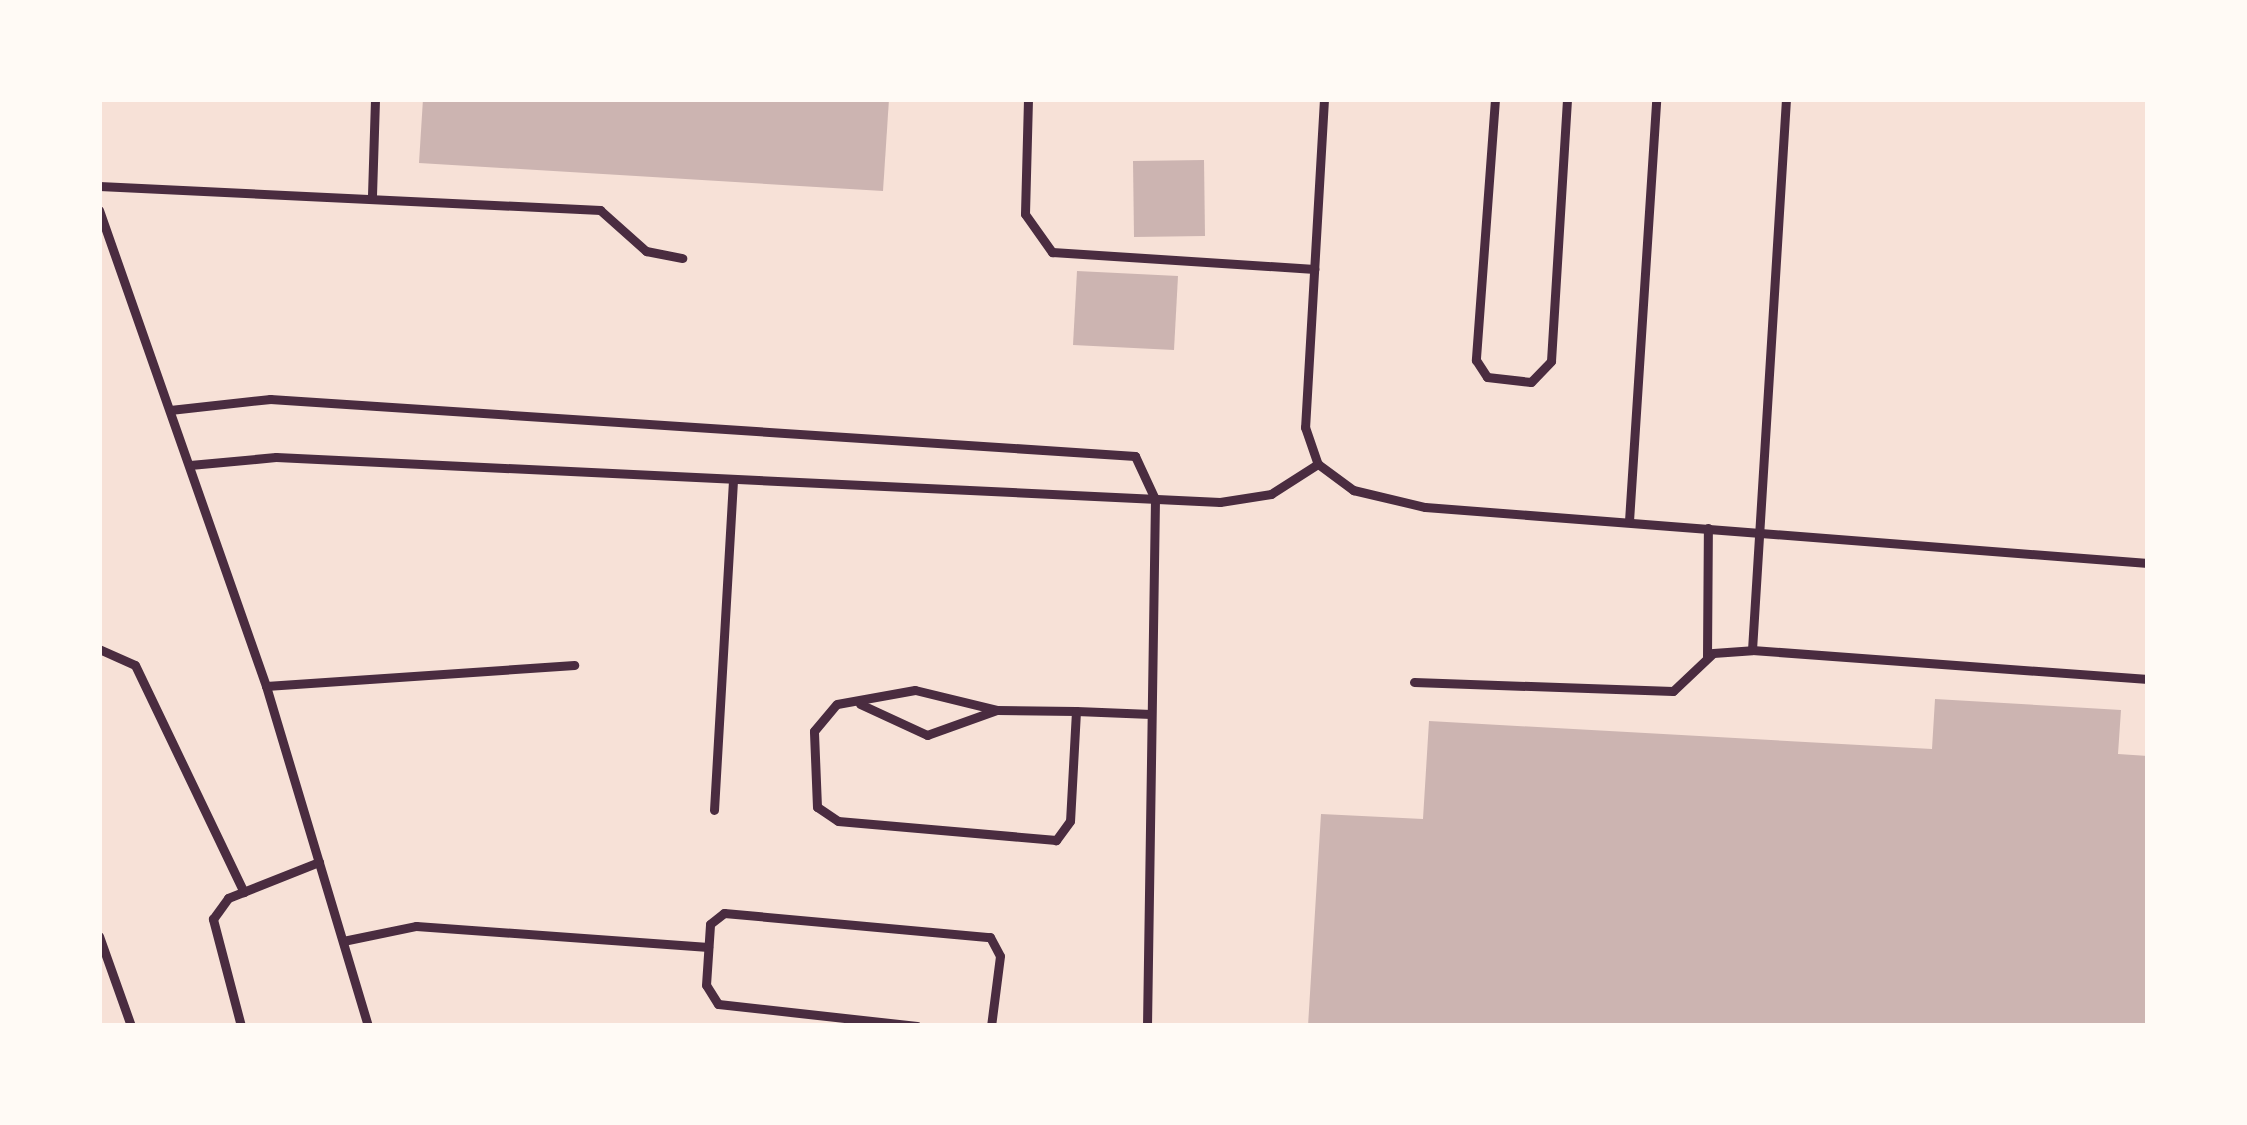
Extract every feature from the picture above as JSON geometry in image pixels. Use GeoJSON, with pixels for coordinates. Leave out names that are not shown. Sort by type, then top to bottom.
{"type":"FeatureCollection","features":[{"type":"Feature","properties":{"kind":"lane"},"geometry":{"type":"LineString","coordinates":[[372,195],[375,99]]}},
{"type":"Feature","properties":{"kind":"lane"},"geometry":{"type":"LineString","coordinates":[[1028,99],[1024,214],[1052,252],[1314,269]]}},
{"type":"Feature","properties":{"kind":"lane"},"geometry":{"type":"LineString","coordinates":[[1324,99],[1305,427],[1318,464],[1353,490],[1402,504],[2148,562]]}},
{"type":"Feature","properties":{"kind":"lane"},"geometry":{"type":"LineString","coordinates":[[1496,99],[1476,360],[1487,376],[1532,382],[1551,361],[1568,99]]}},
{"type":"Feature","properties":{"kind":"lane"},"geometry":{"type":"LineString","coordinates":[[1629,521],[1656,99]]}},
{"type":"Feature","properties":{"kind":"lane"},"geometry":{"type":"LineString","coordinates":[[1751,650],[1786,99]]}},
{"type":"Feature","properties":{"kind":"lane"},"geometry":{"type":"LineString","coordinates":[[99,186],[600,209],[646,251],[682,258]]}},
{"type":"Feature","properties":{"kind":"lane"},"geometry":{"type":"LineString","coordinates":[[100,216],[266,686],[368,1026]]}},
{"type":"Feature","properties":{"kind":"lane"},"geometry":{"type":"LineString","coordinates":[[170,410],[270,399],[1121,451],[1145,465],[1155,499],[1147,1026]]}},
{"type":"Feature","properties":{"kind":"lane"},"geometry":{"type":"LineString","coordinates":[[190,466],[275,457],[733,482],[1251,500],[1318,464]]}},
{"type":"Feature","properties":{"kind":"lane"},"geometry":{"type":"LineString","coordinates":[[714,810],[733,482]]}},
{"type":"Feature","properties":{"kind":"lane"},"geometry":{"type":"LineString","coordinates":[[1707,657],[1708,528]]}},
{"type":"Feature","properties":{"kind":"lane"},"geometry":{"type":"LineString","coordinates":[[99,650],[135,665],[244,892]]}},
{"type":"Feature","properties":{"kind":"lane"},"geometry":{"type":"LineString","coordinates":[[1414,682],[1673,691],[1707,657],[1751,650],[2148,679]]}},
{"type":"Feature","properties":{"kind":"lane"},"geometry":{"type":"LineString","coordinates":[[266,686],[574,664]]}},
{"type":"Feature","properties":{"kind":"lane"},"geometry":{"type":"LineString","coordinates":[[1076,712],[1070,821],[1049,842],[822,814],[816,722],[837,704],[860,704],[914,690],[997,710],[1076,712],[1151,714]]}},
{"type":"Feature","properties":{"kind":"lane"},"geometry":{"type":"LineString","coordinates":[[860,704],[927,735],[997,710]]}},
{"type":"Feature","properties":{"kind":"lane"},"geometry":{"type":"LineString","coordinates":[[241,1026],[211,929],[244,892],[319,862]]}},
{"type":"Feature","properties":{"kind":"lane"},"geometry":{"type":"LineString","coordinates":[[916,1026],[725,1007],[707,992],[708,947],[724,913],[990,937],[1000,956],[991,1026]]}},
{"type":"Feature","properties":{"kind":"lane"},"geometry":{"type":"LineString","coordinates":[[343,940],[416,926],[708,947]]}},
{"type":"Feature","properties":{"kind":"lane"},"geometry":{"type":"LineString","coordinates":[[99,936],[131,1026]]}},
{"type":"Feature","properties":{"kind":"building"},"geometry":{"type":"Polygon","coordinates":[[[423,99],[889,99],[883,191],[419,163],[423,99]]]}},
{"type":"Feature","properties":{"kind":"building"},"geometry":{"type":"Polygon","coordinates":[[[1204,160],[1205,236],[1134,237],[1133,161],[1204,160]]]}},
{"type":"Feature","properties":{"kind":"building"},"geometry":{"type":"Polygon","coordinates":[[[1077,271],[1178,276],[1174,350],[1073,345],[1077,271]]]}},
{"type":"Feature","properties":{"kind":"building"},"geometry":{"type":"Polygon","coordinates":[[[1935,699],[2121,710],[2118,754],[2148,756],[2148,1026],[1308,1026],[1321,814],[1423,819],[1429,721],[1932,749],[1935,699]]]}}]}
